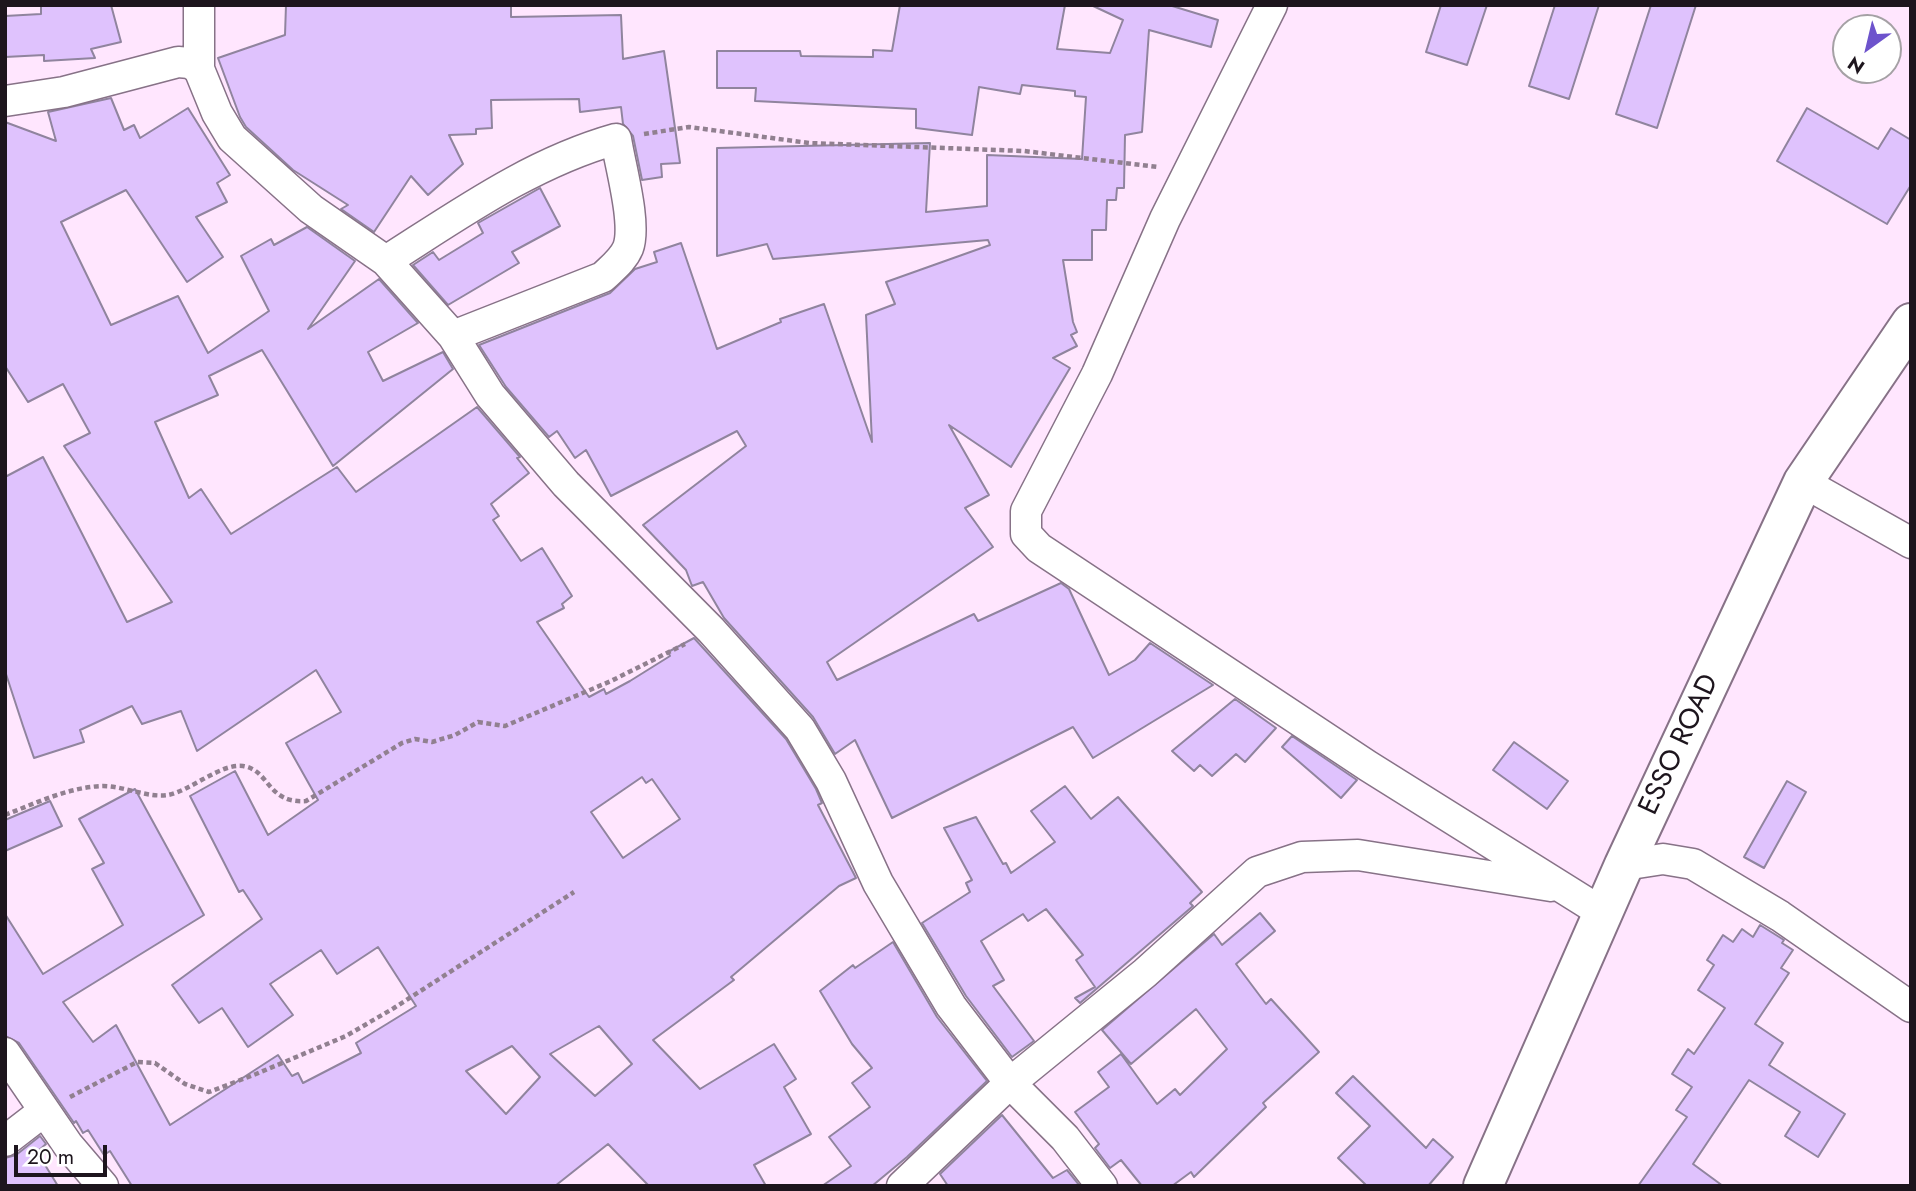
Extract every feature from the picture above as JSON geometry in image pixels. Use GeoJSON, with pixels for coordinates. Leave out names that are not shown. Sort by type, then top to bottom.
{"type":"FeatureCollection","features":[{"type":"Feature","properties":{"kind":"street"},"geometry":{"type":"LineString","coordinates":[[199,5],[199,69],[217,113],[232,138],[311,209],[386,261],[453,336],[490,396],[542,457],[711,630],[800,729],[831,782],[878,883],[951,1006],[1010,1083],[1065,1138],[1102,1186]]}},
{"type":"Feature","properties":{"kind":"street"},"geometry":{"type":"LineString","coordinates":[[1272,5],[1189,171],[1097,374],[1026,512],[1026,534],[1040,548],[1368,766],[1603,912]]}},
{"type":"Feature","properties":{"kind":"street"},"geometry":{"type":"LineString","coordinates":[[5,101],[64,92],[178,62],[190,63],[199,69]]}},
{"type":"Feature","properties":{"kind":"street"},"geometry":{"type":"LineString","coordinates":[[386,261],[501,188],[574,151],[616,139],[630,228],[628,247],[620,261],[603,276],[453,336]]}},
{"type":"Feature","properties":{"kind":"street","name":"ESSO ROAD"},"geometry":{"type":"LineString","coordinates":[[1483,1186],[1603,912],[1803,482],[1911,323]]}},
{"type":"Feature","properties":{"kind":"street"},"geometry":{"type":"LineString","coordinates":[[1803,482],[1911,543]]}},
{"type":"Feature","properties":{"kind":"street"},"geometry":{"type":"LineString","coordinates":[[902,1186],[1010,1083],[1145,973],[1257,872],[1302,857],[1358,855],[1563,888]]}},
{"type":"Feature","properties":{"kind":"street"},"geometry":{"type":"LineString","coordinates":[[1624,866],[1663,859],[1693,864],[1780,916],[1911,1007]]}},
{"type":"Feature","properties":{"kind":"street"},"geometry":{"type":"LineString","coordinates":[[5,1053],[68,1145],[103,1186]]}},
{"type":"Feature","properties":{"kind":"street"},"geometry":{"type":"LineString","coordinates":[[5,1141],[44,1111]]}},
{"type":"Feature","properties":{"kind":"path"},"geometry":{"type":"LineString","coordinates":[[616,139],[689,127],[809,143],[1024,151],[1189,171]]}},
{"type":"Feature","properties":{"kind":"path"},"geometry":{"type":"LineString","coordinates":[[5,816],[81,789],[105,786],[167,795],[228,768],[243,766],[256,772],[281,797],[290,802],[306,801],[401,743],[415,739],[432,742],[455,735],[478,722],[493,727],[514,723],[611,681],[711,630]]}},
{"type":"Feature","properties":{"kind":"path"},"geometry":{"type":"LineString","coordinates":[[44,1111],[137,1062],[155,1063],[185,1084],[209,1092],[256,1074],[346,1036],[574,892]]}},
{"type":"Feature","properties":{"kind":"building"},"geometry":{"type":"Polygon","coordinates":[[[41,5],[111,5],[121,42],[91,49],[95,58],[44,61],[44,55],[5,57],[5,16],[41,14],[41,5]]]}},
{"type":"Feature","properties":{"kind":"building"},"geometry":{"type":"Polygon","coordinates":[[[286,5],[511,5],[511,17],[621,15],[623,59],[664,51],[680,163],[661,164],[662,177],[642,180],[633,136],[623,124],[621,107],[580,112],[579,99],[491,100],[492,128],[476,129],[476,134],[449,135],[463,164],[428,195],[411,176],[374,232],[341,209],[348,205],[293,170],[246,127],[240,117],[218,58],[285,35],[286,5]]]}},
{"type":"Feature","properties":{"kind":"building"},"geometry":{"type":"Polygon","coordinates":[[[900,5],[1065,5],[1057,49],[1110,53],[1123,20],[1091,5],[1169,5],[1218,20],[1211,47],[1149,30],[1142,132],[1125,135],[1124,188],[1117,188],[1116,200],[1107,200],[1106,230],[1092,230],[1092,260],[1063,260],[1077,332],[1071,335],[1077,346],[1053,358],[1070,368],[1011,467],[949,425],[989,495],[965,508],[993,547],[827,662],[837,680],[974,614],[978,621],[1061,583],[1069,589],[1109,675],[1135,660],[1150,643],[1213,685],[1093,758],[1073,727],[892,818],[855,740],[835,754],[813,717],[724,618],[703,582],[692,586],[686,570],[643,525],[746,446],[737,431],[611,496],[586,450],[575,458],[557,431],[549,437],[506,387],[479,345],[610,293],[635,269],[657,262],[654,252],[681,243],[717,349],[781,322],[780,319],[824,304],[872,442],[866,315],[895,304],[886,282],[990,245],[988,240],[773,259],[767,244],[717,256],[717,148],[930,143],[926,212],[987,206],[987,155],[1082,159],[1086,97],[1075,96],[1075,91],[1022,85],[1020,94],[979,87],[972,135],[916,128],[916,109],[755,101],[756,88],[717,88],[717,51],[800,51],[801,56],[873,57],[873,50],[892,51],[900,5]]]}},
{"type":"Feature","properties":{"kind":"building"},"geometry":{"type":"Polygon","coordinates":[[[1441,5],[1487,5],[1467,65],[1426,52],[1441,5]]]}},
{"type":"Feature","properties":{"kind":"building"},"geometry":{"type":"Polygon","coordinates":[[[1555,5],[1599,5],[1569,99],[1529,86],[1555,5]]]}},
{"type":"Feature","properties":{"kind":"building"},"geometry":{"type":"Polygon","coordinates":[[[1651,5],[1696,5],[1657,128],[1616,114],[1651,5]]]}},
{"type":"Feature","properties":{"kind":"building"},"geometry":{"type":"Polygon","coordinates":[[[111,98],[124,130],[134,125],[140,138],[188,108],[230,175],[217,183],[227,202],[196,217],[223,257],[187,282],[126,190],[61,222],[111,325],[178,296],[208,353],[269,311],[241,256],[271,239],[274,245],[307,227],[355,261],[308,329],[379,279],[418,323],[368,352],[383,381],[443,352],[453,369],[333,466],[262,350],[209,376],[218,395],[155,422],[189,498],[201,489],[231,534],[337,467],[356,492],[477,407],[520,457],[517,458],[529,473],[491,504],[499,516],[493,520],[521,561],[542,548],[572,596],[562,604],[564,608],[537,622],[589,697],[604,689],[606,694],[630,681],[670,656],[668,652],[694,638],[786,739],[816,789],[822,803],[818,805],[856,878],[839,886],[731,977],[734,980],[653,1040],[700,1089],[774,1044],[796,1079],[784,1087],[811,1134],[754,1165],[766,1186],[649,1186],[608,1144],[555,1186],[132,1186],[110,1151],[104,1155],[88,1130],[83,1133],[76,1121],[74,1123],[19,1043],[5,1036],[5,914],[43,974],[123,925],[92,869],[104,863],[79,819],[135,789],[204,915],[63,1002],[93,1042],[116,1025],[170,1125],[278,1055],[292,1076],[298,1073],[303,1083],[361,1053],[356,1043],[416,1006],[378,947],[337,974],[321,950],[270,984],[293,1015],[248,1047],[222,1008],[199,1023],[172,985],[262,919],[243,890],[239,892],[190,796],[235,771],[268,835],[318,800],[286,743],[341,712],[316,670],[197,751],[181,711],[142,724],[132,706],[80,730],[84,742],[34,758],[5,671],[5,477],[43,457],[127,622],[172,602],[64,446],[90,433],[63,384],[28,402],[5,366],[5,122],[56,141],[48,112],[111,98]],[[642,777],[591,812],[623,858],[680,819],[652,779],[646,783],[642,777]],[[599,1026],[550,1054],[595,1096],[632,1064],[599,1026]],[[512,1046],[466,1071],[506,1114],[540,1077],[512,1046]]]}},
{"type":"Feature","properties":{"kind":"building"},"geometry":{"type":"Polygon","coordinates":[[[1807,108],[1878,149],[1891,128],[1911,140],[1911,185],[1887,224],[1777,161],[1807,108]]]}},
{"type":"Feature","properties":{"kind":"building"},"geometry":{"type":"Polygon","coordinates":[[[540,188],[560,226],[512,252],[519,263],[448,305],[413,265],[433,252],[439,260],[483,233],[478,223],[540,188]]]}},
{"type":"Feature","properties":{"kind":"building"},"geometry":{"type":"Polygon","coordinates":[[[1235,699],[1276,728],[1245,762],[1236,754],[1212,776],[1200,765],[1194,771],[1172,751],[1235,699]]]}},
{"type":"Feature","properties":{"kind":"building"},"geometry":{"type":"Polygon","coordinates":[[[1292,736],[1357,780],[1341,798],[1282,747],[1292,736]]]}},
{"type":"Feature","properties":{"kind":"building"},"geometry":{"type":"Polygon","coordinates":[[[1514,742],[1568,781],[1547,809],[1493,770],[1514,742]]]}},
{"type":"Feature","properties":{"kind":"building"},"geometry":{"type":"Polygon","coordinates":[[[1787,781],[1806,792],[1764,868],[1744,857],[1787,781]]]}},
{"type":"Feature","properties":{"kind":"building"},"geometry":{"type":"Polygon","coordinates":[[[1065,786],[1091,819],[1118,797],[1202,892],[1190,903],[1193,906],[1080,1003],[1075,998],[1095,987],[1076,960],[1083,955],[1046,909],[1028,921],[1023,914],[981,941],[1004,980],[993,986],[1034,1041],[1012,1057],[966,996],[922,923],[970,892],[966,883],[972,880],[944,828],[976,817],[1011,873],[1055,842],[1031,811],[1065,786]]]}},
{"type":"Feature","properties":{"kind":"building"},"geometry":{"type":"Polygon","coordinates":[[[50,801],[62,826],[5,851],[5,820],[50,801]]]}},
{"type":"Feature","properties":{"kind":"building"},"geometry":{"type":"Polygon","coordinates":[[[1260,913],[1275,931],[1236,964],[1266,1004],[1271,999],[1319,1052],[1263,1103],[1266,1107],[1194,1177],[1191,1172],[1172,1186],[1142,1186],[1121,1160],[1110,1168],[1095,1148],[1099,1144],[1075,1112],[1109,1087],[1098,1072],[1121,1054],[1157,1104],[1175,1089],[1180,1095],[1227,1049],[1196,1009],[1131,1064],[1102,1030],[1214,934],[1222,945],[1260,913]]]}},
{"type":"Feature","properties":{"kind":"building"},"geometry":{"type":"Polygon","coordinates":[[[1760,925],[1784,940],[1782,943],[1793,950],[1781,968],[1789,973],[1755,1024],[1783,1043],[1769,1065],[1845,1114],[1818,1157],[1785,1136],[1800,1112],[1749,1080],[1693,1164],[1723,1186],[1638,1186],[1687,1117],[1676,1110],[1692,1087],[1672,1074],[1688,1049],[1694,1054],[1725,1008],[1698,990],[1714,965],[1707,960],[1723,935],[1733,942],[1742,929],[1753,937],[1760,925]]]}},
{"type":"Feature","properties":{"kind":"building"},"geometry":{"type":"Polygon","coordinates":[[[893,942],[937,1017],[987,1081],[907,1157],[872,1186],[822,1186],[851,1166],[829,1137],[870,1107],[852,1083],[872,1068],[852,1044],[820,991],[853,965],[855,968],[893,942]]]}},
{"type":"Feature","properties":{"kind":"building"},"geometry":{"type":"Polygon","coordinates":[[[1353,1076],[1426,1148],[1433,1139],[1453,1157],[1428,1186],[1367,1186],[1338,1158],[1370,1126],[1336,1093],[1353,1076]]]}},
{"type":"Feature","properties":{"kind":"building"},"geometry":{"type":"Polygon","coordinates":[[[1002,1115],[1053,1178],[1067,1170],[1080,1186],[948,1186],[940,1174],[1002,1115]]]}},
{"type":"Feature","properties":{"kind":"building"},"geometry":{"type":"Polygon","coordinates":[[[40,1136],[46,1144],[37,1152],[58,1186],[5,1186],[5,1158],[16,1155],[40,1136]]]}}]}
